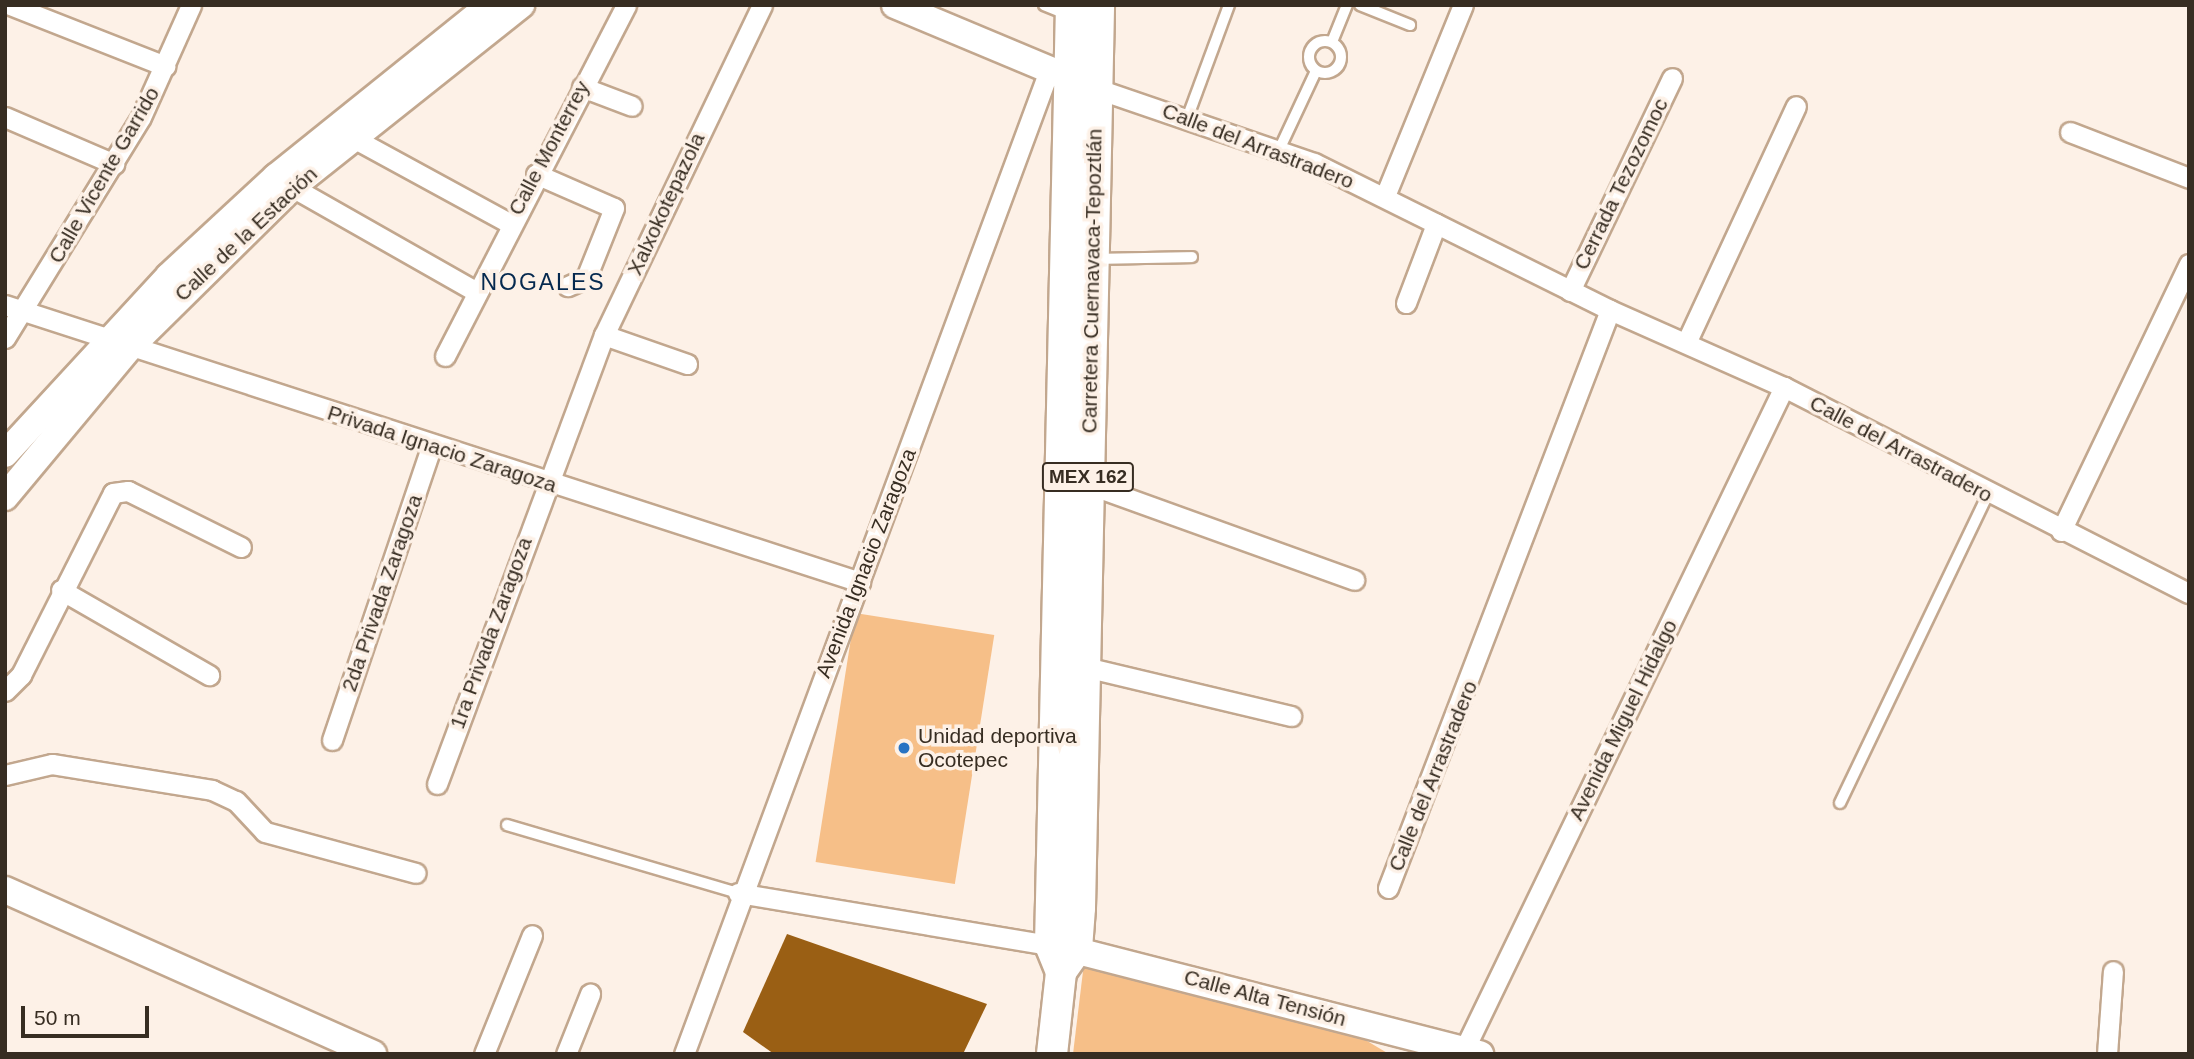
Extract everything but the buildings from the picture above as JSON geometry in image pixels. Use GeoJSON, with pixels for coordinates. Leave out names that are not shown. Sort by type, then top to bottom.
{"type":"FeatureCollection","features":[{"type":"Feature","properties":{"kind":"main road","name":"Carretera Cuernavaca-Tepoztlán"},"geometry":{"type":"LineString","coordinates":[[1062,955],[1070,80],[1099,5]]}},
{"type":"Feature","properties":{"kind":"main road","name":"Carretera Cuernavaca-Tepoztlán"},"geometry":{"type":"LineString","coordinates":[[1052,1054],[1086,667],[1095,259],[1061,9]]}},
{"type":"Feature","properties":{"kind":"street"},"geometry":{"type":"LineString","coordinates":[[9,5],[165,66]]}},
{"type":"Feature","properties":{"kind":"street","name":"Calle Vicente Garrido"},"geometry":{"type":"LineString","coordinates":[[5,338],[24,313],[114,164],[165,66],[191,5]]}},
{"type":"Feature","properties":{"kind":"street","name":"Calle de la Estación"},"geometry":{"type":"LineString","coordinates":[[5,454],[118,344],[345,133],[490,5]]}},
{"type":"Feature","properties":{"kind":"street","name":"Calle de la Estación"},"geometry":{"type":"LineString","coordinates":[[5,497],[118,344],[292,187],[345,133],[521,5]]}},
{"type":"Feature","properties":{"kind":"street","name":"Calle Monterrey"},"geometry":{"type":"LineString","coordinates":[[444,356],[509,223],[626,5]]}},
{"type":"Feature","properties":{"kind":"street","name":"Xalxokotepazola"},"geometry":{"type":"LineString","coordinates":[[545,483],[604,335],[762,5]]}},
{"type":"Feature","properties":{"kind":"street","name":"Calle del Arrastradero"},"geometry":{"type":"LineString","coordinates":[[895,5],[1070,80],[1188,116],[1279,150],[1385,196],[1570,291],[1784,387],[1988,494],[2189,593]]}},
{"type":"Feature","properties":{"kind":"street"},"geometry":{"type":"LineString","coordinates":[[1385,196],[1463,5]]}},
{"type":"Feature","properties":{"kind":"street","name":"Cerrada Tezozomoc"},"geometry":{"type":"LineString","coordinates":[[1570,291],[1672,78]]}},
{"type":"Feature","properties":{"kind":"street","name":"Avenida Ignacio Zaragoza"},"geometry":{"type":"LineString","coordinates":[[684,1054],[738,893],[860,582],[1070,80]]}},
{"type":"Feature","properties":{"kind":"street"},"geometry":{"type":"LineString","coordinates":[[582,87],[632,106]]}},
{"type":"Feature","properties":{"kind":"street"},"geometry":{"type":"LineString","coordinates":[[1686,343],[1796,106]]}},
{"type":"Feature","properties":{"kind":"street"},"geometry":{"type":"LineString","coordinates":[[5,117],[114,164]]}},
{"type":"Feature","properties":{"kind":"street"},"geometry":{"type":"LineString","coordinates":[[2070,132],[2189,177]]}},
{"type":"Feature","properties":{"kind":"street"},"geometry":{"type":"LineString","coordinates":[[345,133],[509,223]]}},
{"type":"Feature","properties":{"kind":"street"},"geometry":{"type":"LineString","coordinates":[[536,173],[614,208],[586,278],[568,286]]}},
{"type":"Feature","properties":{"kind":"street"},"geometry":{"type":"LineString","coordinates":[[292,187],[475,292]]}},
{"type":"Feature","properties":{"kind":"street"},"geometry":{"type":"LineString","coordinates":[[1406,303],[1436,224]]}},
{"type":"Feature","properties":{"kind":"street"},"geometry":{"type":"LineString","coordinates":[[2061,531],[2189,264]]}},
{"type":"Feature","properties":{"kind":"street","name":"Privada Ignacio Zaragoza"},"geometry":{"type":"LineString","coordinates":[[5,305],[545,483],[860,582]]}},
{"type":"Feature","properties":{"kind":"street","name":"Calle del Arrastradero"},"geometry":{"type":"LineString","coordinates":[[1388,888],[1610,310]]}},
{"type":"Feature","properties":{"kind":"street"},"geometry":{"type":"LineString","coordinates":[[604,335],[687,364]]}},
{"type":"Feature","properties":{"kind":"street","name":"Avenida Miguel Hidalgo"},"geometry":{"type":"LineString","coordinates":[[1468,1052],[1784,387]]}},
{"type":"Feature","properties":{"kind":"street","name":"2da Privada Zaragoza"},"geometry":{"type":"LineString","coordinates":[[332,740],[432,445]]}},
{"type":"Feature","properties":{"kind":"street","name":"1ra Privada Zaragoza"},"geometry":{"type":"LineString","coordinates":[[437,784],[545,483]]}},
{"type":"Feature","properties":{"kind":"street"},"geometry":{"type":"LineString","coordinates":[[1088,484],[1354,580]]}},
{"type":"Feature","properties":{"kind":"street"},"geometry":{"type":"LineString","coordinates":[[5,691],[21,675],[61,590],[121,490],[241,547]]}},
{"type":"Feature","properties":{"kind":"street"},"geometry":{"type":"LineString","coordinates":[[61,590],[209,675]]}},
{"type":"Feature","properties":{"kind":"street"},"geometry":{"type":"LineString","coordinates":[[1086,667],[1291,716]]}},
{"type":"Feature","properties":{"kind":"street"},"geometry":{"type":"LineString","coordinates":[[5,775],[52,764],[212,790],[236,801],[265,832],[416,873]]}},
{"type":"Feature","properties":{"kind":"street"},"geometry":{"type":"LineString","coordinates":[[5,890],[373,1054]]}},
{"type":"Feature","properties":{"kind":"street"},"geometry":{"type":"LineString","coordinates":[[738,893],[1062,955]]}},
{"type":"Feature","properties":{"kind":"street"},"geometry":{"type":"LineString","coordinates":[[484,1054],[532,934]]}},
{"type":"Feature","properties":{"kind":"street","name":"Calle Alta Tensión"},"geometry":{"type":"LineString","coordinates":[[1062,955],[1468,1052]]}},
{"type":"Feature","properties":{"kind":"street"},"geometry":{"type":"LineString","coordinates":[[2107,1054],[2113,971]]}},
{"type":"Feature","properties":{"kind":"street"},"geometry":{"type":"LineString","coordinates":[[566,1054],[590,994]]}},
{"type":"Feature","properties":{"kind":"lane"},"geometry":{"type":"LineString","coordinates":[[1188,116],[1229,5]]}},
{"type":"Feature","properties":{"kind":"lane"},"geometry":{"type":"LineString","coordinates":[[1332,42],[1348,5]]}},
{"type":"Feature","properties":{"kind":"lane"},"geometry":{"type":"LineString","coordinates":[[1360,5],[1410,25]]}},
{"type":"Feature","properties":{"kind":"lane"},"geometry":{"type":"LineString","coordinates":[[1279,150],[1317,71],[1309,52],[1318,42],[1332,42]]}},
{"type":"Feature","properties":{"kind":"lane"},"geometry":{"type":"LineString","coordinates":[[1317,71],[1337,67],[1340,53],[1332,42]]}},
{"type":"Feature","properties":{"kind":"lane"},"geometry":{"type":"LineString","coordinates":[[1095,259],[1192,257]]}},
{"type":"Feature","properties":{"kind":"lane"},"geometry":{"type":"LineString","coordinates":[[1840,803],[1988,494]]}},
{"type":"Feature","properties":{"kind":"lane"},"geometry":{"type":"LineString","coordinates":[[507,825],[738,893]]}},
{"type":"Feature","properties":{"kind":"shaded area","name":"Unidad deportiva Ocotepec"},"geometry":{"type":"Polygon","coordinates":[[[855,613],[994,635],[955,884],[816,862],[855,613]]]}},
{"type":"Feature","properties":{"kind":"shaded area"},"geometry":{"type":"Polygon","coordinates":[[[1084,963],[1357,1035],[1389,1054],[1073,1054],[1084,963]]]}},
{"type":"Feature","properties":{"kind":"place","name":"Unidad deportiva Ocotepec"},"geometry":{"type":"Point","coordinates":[904,748]}},
{"type":"Feature","properties":{"kind":"district","name":"NOGALES"},"geometry":{"type":"Point","coordinates":[543,282]}}]}
